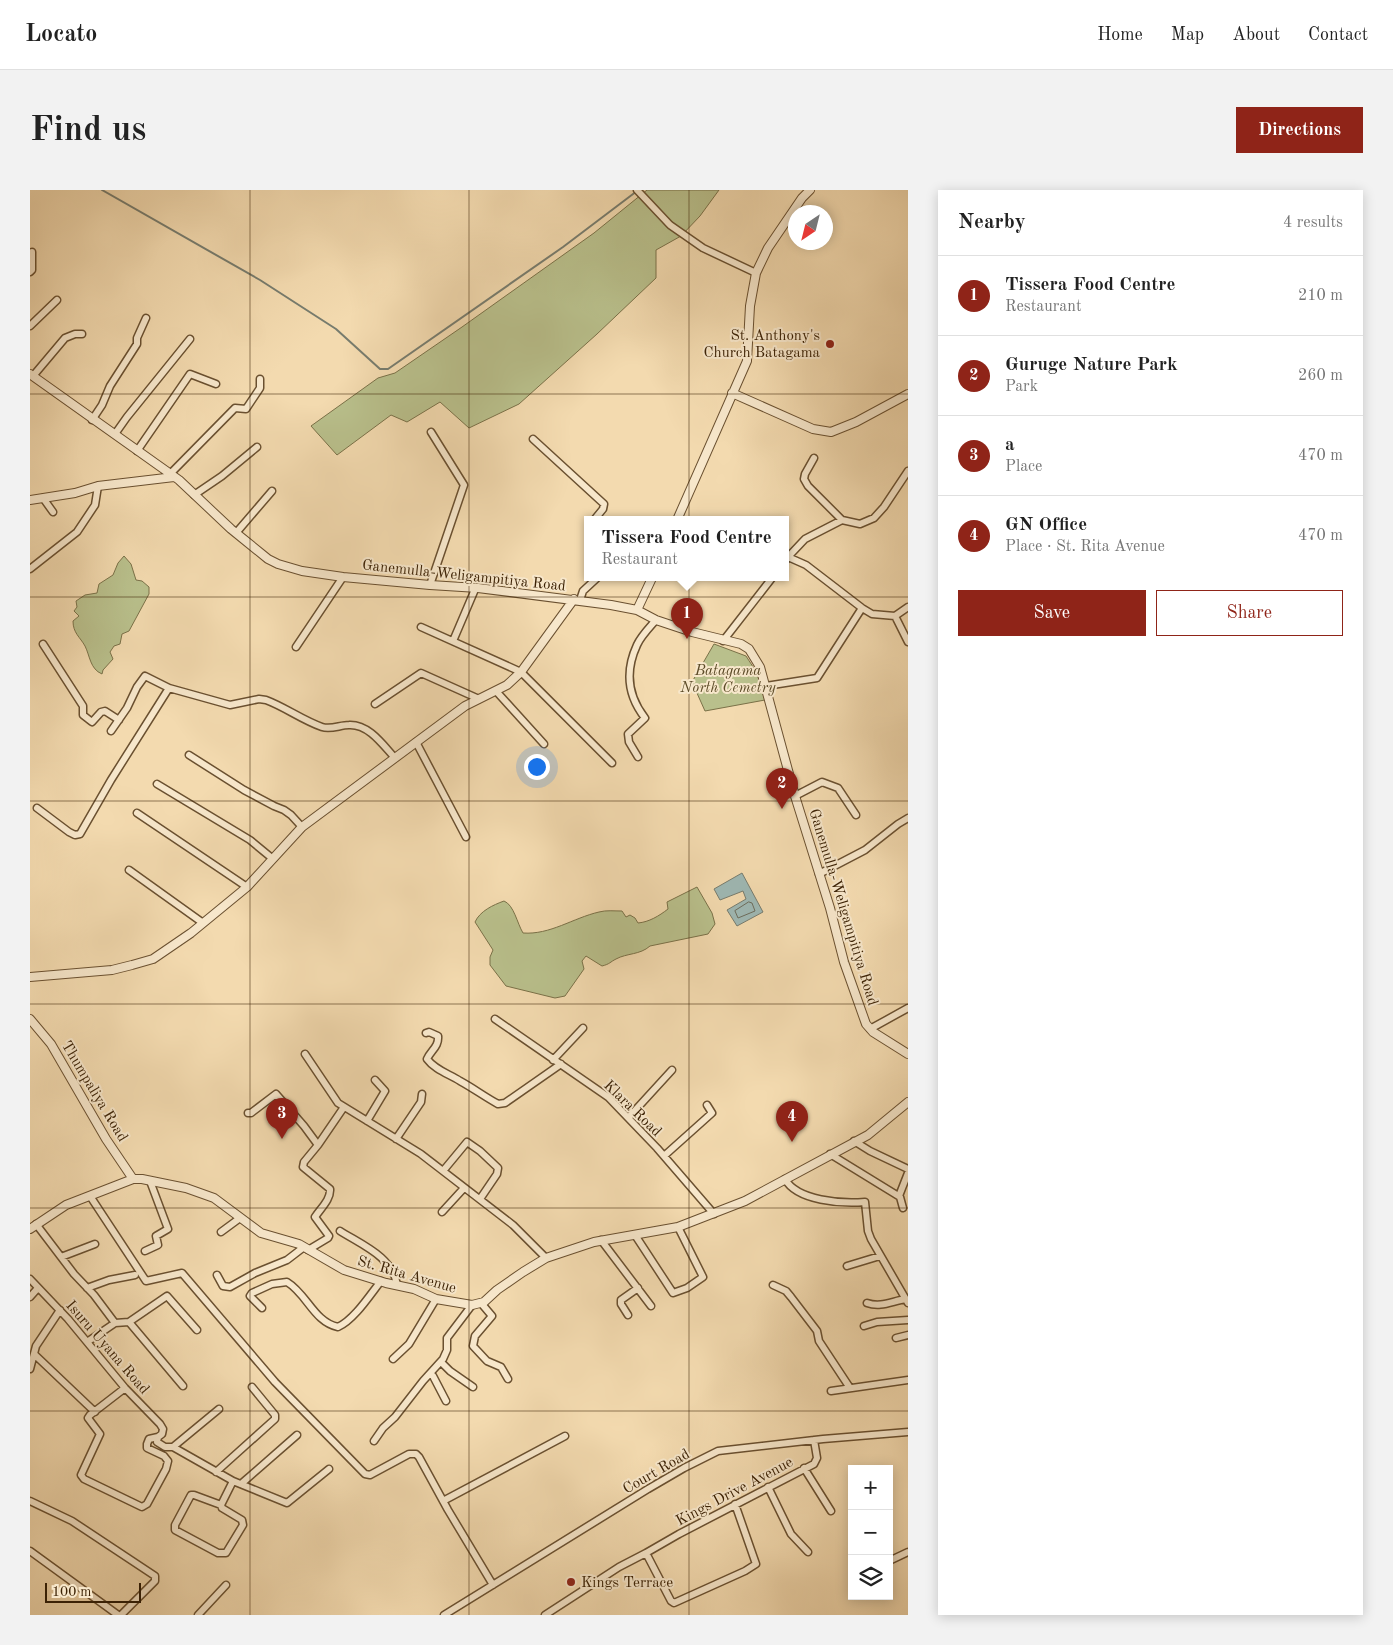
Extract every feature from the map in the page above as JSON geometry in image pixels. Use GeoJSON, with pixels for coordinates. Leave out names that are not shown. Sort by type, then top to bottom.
{"type":"FeatureCollection","features":[{"type":"Feature","properties":{"kind":"street"},"geometry":{"type":"LineString","coordinates":[[637,190],[670,225],[703,248],[756,273]]}},
{"type":"Feature","properties":{"kind":"street"},"geometry":{"type":"LineString","coordinates":[[679,516],[747,361],[750,306],[756,273],[768,248],[802,198],[810,190]]}},
{"type":"Feature","properties":{"kind":"street"},"geometry":{"type":"LineString","coordinates":[[30,272],[32,270],[32,252]]}},
{"type":"Feature","properties":{"kind":"street"},"geometry":{"type":"LineString","coordinates":[[30,326],[57,300]]}},
{"type":"Feature","properties":{"kind":"street"},"geometry":{"type":"LineString","coordinates":[[92,420],[102,405],[110,386],[137,344],[146,318]]}},
{"type":"Feature","properties":{"kind":"street"},"geometry":{"type":"LineString","coordinates":[[31,375],[65,338],[75,334],[82,334]]}},
{"type":"Feature","properties":{"kind":"street"},"geometry":{"type":"LineString","coordinates":[[115,434],[190,339]]}},
{"type":"Feature","properties":{"kind":"street"},"geometry":{"type":"LineString","coordinates":[[138,451],[190,374],[216,384]]}},
{"type":"Feature","properties":{"kind":"street","name":"Ganemulla-Weligampitiya Road"},"geometry":{"type":"LineString","coordinates":[[31,375],[172,475],[236,533],[268,559],[278,564],[343,577],[476,588],[577,600],[637,610],[656,620],[723,641],[741,644],[749,649],[760,667],[766,686],[776,730],[830,908],[844,962],[866,1024],[890,1044],[908,1054]]}},
{"type":"Feature","properties":{"kind":"street"},"geometry":{"type":"LineString","coordinates":[[30,500],[75,493],[98,486],[172,475],[235,408],[246,409],[260,388],[260,378]]}},
{"type":"Feature","properties":{"kind":"street"},"geometry":{"type":"LineString","coordinates":[[732,393],[813,429],[831,432],[856,422],[908,394]]}},
{"type":"Feature","properties":{"kind":"street"},"geometry":{"type":"LineString","coordinates":[[430,432],[464,485],[430,585]]}},
{"type":"Feature","properties":{"kind":"street"},"geometry":{"type":"LineString","coordinates":[[532,439],[604,504],[603,509],[597,516]]}},
{"type":"Feature","properties":{"kind":"street"},"geometry":{"type":"LineString","coordinates":[[194,495],[222,476],[257,447]]}},
{"type":"Feature","properties":{"kind":"street"},"geometry":{"type":"LineString","coordinates":[[814,458],[805,474],[804,479],[808,486],[842,520],[860,524],[874,518],[884,507],[908,470]]}},
{"type":"Feature","properties":{"kind":"street"},"geometry":{"type":"LineString","coordinates":[[30,570],[77,532],[96,505],[98,486]]}},
{"type":"Feature","properties":{"kind":"street"},"geometry":{"type":"LineString","coordinates":[[236,533],[272,492]]}},
{"type":"Feature","properties":{"kind":"street"},"geometry":{"type":"LineString","coordinates":[[42,498],[53,512]]}},
{"type":"Feature","properties":{"kind":"street"},"geometry":{"type":"LineString","coordinates":[[789,557],[805,539],[842,520]]}},
{"type":"Feature","properties":{"kind":"street"},"geometry":{"type":"LineString","coordinates":[[789,560],[806,566],[872,614],[895,616],[908,607]]}},
{"type":"Feature","properties":{"kind":"street"},"geometry":{"type":"LineString","coordinates":[[296,647],[343,577]]}},
{"type":"Feature","properties":{"kind":"street"},"geometry":{"type":"LineString","coordinates":[[30,977],[112,970],[153,959],[191,933],[247,887],[302,827],[465,706],[507,685],[521,672],[583,591],[594,581]]}},
{"type":"Feature","properties":{"kind":"street"},"geometry":{"type":"LineString","coordinates":[[637,610],[651,581]]}},
{"type":"Feature","properties":{"kind":"street"},"geometry":{"type":"LineString","coordinates":[[723,641],[770,581]]}},
{"type":"Feature","properties":{"kind":"street"},"geometry":{"type":"LineString","coordinates":[[454,641],[476,588]]}},
{"type":"Feature","properties":{"kind":"street"},"geometry":{"type":"LineString","coordinates":[[766,686],[817,678],[862,608]]}},
{"type":"Feature","properties":{"kind":"street"},"geometry":{"type":"LineString","coordinates":[[895,616],[908,642]]}},
{"type":"Feature","properties":{"kind":"street"},"geometry":{"type":"LineString","coordinates":[[638,757],[629,742],[628,734],[645,718],[637,708],[628,684],[630,664],[637,643],[656,620]]}},
{"type":"Feature","properties":{"kind":"street"},"geometry":{"type":"LineString","coordinates":[[421,626],[521,672],[612,763]]}},
{"type":"Feature","properties":{"kind":"street"},"geometry":{"type":"LineString","coordinates":[[43,644],[83,706],[82,714],[84,717],[92,722],[101,712],[105,711],[119,720]]}},
{"type":"Feature","properties":{"kind":"street"},"geometry":{"type":"LineString","coordinates":[[375,704],[421,673],[479,699]]}},
{"type":"Feature","properties":{"kind":"street"},"geometry":{"type":"LineString","coordinates":[[111,730],[145,676],[169,688],[230,705],[259,699],[266,700],[294,715],[326,728],[358,726],[373,735],[395,758]]}},
{"type":"Feature","properties":{"kind":"street"},"geometry":{"type":"LineString","coordinates":[[37,808],[69,832],[75,835],[80,834],[111,780],[169,688]]}},
{"type":"Feature","properties":{"kind":"street"},"geometry":{"type":"LineString","coordinates":[[496,691],[544,744]]}},
{"type":"Feature","properties":{"kind":"street"},"geometry":{"type":"LineString","coordinates":[[416,742],[466,837]]}},
{"type":"Feature","properties":{"kind":"street"},"geometry":{"type":"LineString","coordinates":[[189,756],[244,790],[284,810],[302,827]]}},
{"type":"Feature","properties":{"kind":"street"},"geometry":{"type":"LineString","coordinates":[[795,796],[822,782],[838,788],[856,815]]}},
{"type":"Feature","properties":{"kind":"street"},"geometry":{"type":"LineString","coordinates":[[157,784],[250,840],[274,859]]}},
{"type":"Feature","properties":{"kind":"street"},"geometry":{"type":"LineString","coordinates":[[137,813],[247,887]]}},
{"type":"Feature","properties":{"kind":"street"},"geometry":{"type":"LineString","coordinates":[[819,874],[865,850],[908,818]]}},
{"type":"Feature","properties":{"kind":"street"},"geometry":{"type":"LineString","coordinates":[[128,870],[203,923]]}},
{"type":"Feature","properties":{"kind":"street"},"geometry":{"type":"LineString","coordinates":[[870,1029],[908,1008]]}},
{"type":"Feature","properties":{"kind":"street","name":"Thumpaliya Road"},"geometry":{"type":"LineString","coordinates":[[30,1019],[51,1044],[106,1139],[133,1179]]}},
{"type":"Feature","properties":{"kind":"street","name":"Klara Road"},"geometry":{"type":"LineString","coordinates":[[495,1019],[608,1098],[629,1117],[714,1214]]}},
{"type":"Feature","properties":{"kind":"street"},"geometry":{"type":"LineString","coordinates":[[553,1060],[583,1028]]}},
{"type":"Feature","properties":{"kind":"street"},"geometry":{"type":"LineString","coordinates":[[426,1033],[429,1032],[438,1036],[436,1047],[427,1060],[434,1068],[458,1079],[498,1104],[505,1103],[561,1064]]}},
{"type":"Feature","properties":{"kind":"street"},"geometry":{"type":"LineString","coordinates":[[305,1054],[338,1103],[421,1154],[513,1225],[546,1258]]}},
{"type":"Feature","properties":{"kind":"street"},"geometry":{"type":"LineString","coordinates":[[629,1117],[672,1070]]}},
{"type":"Feature","properties":{"kind":"street"},"geometry":{"type":"LineString","coordinates":[[367,1121],[385,1091],[375,1080]]}},
{"type":"Feature","properties":{"kind":"street"},"geometry":{"type":"LineString","coordinates":[[248,1113],[251,1113],[276,1094],[318,1145]]}},
{"type":"Feature","properties":{"kind":"street"},"geometry":{"type":"LineString","coordinates":[[396,1139],[421,1102],[422,1094]]}},
{"type":"Feature","properties":{"kind":"street","name":"St. Rita Avenue"},"geometry":{"type":"LineString","coordinates":[[33,1227],[66,1205],[133,1179],[150,1181],[186,1188],[214,1198],[260,1233],[306,1248],[344,1270],[397,1286],[414,1289],[436,1300],[472,1305],[481,1303],[523,1272],[546,1258],[601,1240],[678,1227],[745,1201],[868,1135],[908,1102]]}},
{"type":"Feature","properties":{"kind":"street"},"geometry":{"type":"LineString","coordinates":[[664,1156],[712,1113],[707,1105]]}},
{"type":"Feature","properties":{"kind":"street"},"geometry":{"type":"LineString","coordinates":[[217,1275],[223,1286],[230,1287],[328,1238],[329,1236],[315,1216],[329,1198],[330,1189],[303,1167],[304,1162],[344,1107]]}},
{"type":"Feature","properties":{"kind":"street"},"geometry":{"type":"LineString","coordinates":[[443,1171],[467,1142],[480,1151],[498,1168],[497,1174],[480,1199]]}},
{"type":"Feature","properties":{"kind":"street"},"geometry":{"type":"LineString","coordinates":[[854,1142],[908,1171],[899,1196]]}},
{"type":"Feature","properties":{"kind":"street"},"geometry":{"type":"LineString","coordinates":[[830,1154],[899,1196],[903,1208]]}},
{"type":"Feature","properties":{"kind":"street"},"geometry":{"type":"LineString","coordinates":[[785,1179],[790,1186],[807,1196],[844,1203],[865,1202],[868,1232],[907,1301],[874,1306],[867,1303]]}},
{"type":"Feature","properties":{"kind":"street"},"geometry":{"type":"LineString","coordinates":[[145,1251],[158,1245],[156,1236],[168,1228],[150,1181]]}},
{"type":"Feature","properties":{"kind":"street"},"geometry":{"type":"LineString","coordinates":[[442,1212],[464,1188]]}},
{"type":"Feature","properties":{"kind":"street"},"geometry":{"type":"LineString","coordinates":[[90,1196],[146,1281],[182,1273],[275,1382],[365,1474],[370,1475],[410,1454],[419,1456],[443,1501],[493,1585]]}},
{"type":"Feature","properties":{"kind":"street"},"geometry":{"type":"LineString","coordinates":[[221,1232],[240,1218]]}},
{"type":"Feature","properties":{"kind":"street"},"geometry":{"type":"LineString","coordinates":[[33,1227],[61,1257],[115,1323]]}},
{"type":"Feature","properties":{"kind":"street"},"geometry":{"type":"LineString","coordinates":[[635,1235],[673,1293],[687,1288],[704,1277],[678,1227]]}},
{"type":"Feature","properties":{"kind":"street"},"geometry":{"type":"LineString","coordinates":[[340,1231],[382,1258],[391,1266],[396,1276],[397,1286]]}},
{"type":"Feature","properties":{"kind":"street"},"geometry":{"type":"LineString","coordinates":[[601,1240],[651,1306]]}},
{"type":"Feature","properties":{"kind":"street"},"geometry":{"type":"LineString","coordinates":[[61,1257],[95,1244]]}},
{"type":"Feature","properties":{"kind":"street"},"geometry":{"type":"LineString","coordinates":[[847,1266],[880,1256]]}},
{"type":"Feature","properties":{"kind":"street"},"geometry":{"type":"LineString","coordinates":[[87,1288],[109,1280],[135,1275]]}},
{"type":"Feature","properties":{"kind":"street","name":"Isuru Uyana Road"},"geometry":{"type":"LineString","coordinates":[[30,1279],[60,1310],[125,1388],[154,1417],[163,1429],[160,1435]]}},
{"type":"Feature","properties":{"kind":"street"},"geometry":{"type":"LineString","coordinates":[[262,1308],[250,1296],[252,1293],[272,1284],[286,1282],[301,1294],[323,1321],[338,1327],[354,1314],[381,1281]]}},
{"type":"Feature","properties":{"kind":"street"},"geometry":{"type":"LineString","coordinates":[[773,1285],[791,1297],[816,1331],[819,1341],[850,1388]]}},
{"type":"Feature","properties":{"kind":"street"},"geometry":{"type":"LineString","coordinates":[[30,1297],[38,1288]]}},
{"type":"Feature","properties":{"kind":"street"},"geometry":{"type":"LineString","coordinates":[[628,1315],[621,1304],[621,1300],[638,1288]]}},
{"type":"Feature","properties":{"kind":"street"},"geometry":{"type":"LineString","coordinates":[[87,1342],[115,1323],[129,1322],[167,1296],[197,1330]]}},
{"type":"Feature","properties":{"kind":"street"},"geometry":{"type":"LineString","coordinates":[[393,1360],[409,1344],[436,1300]]}},
{"type":"Feature","properties":{"kind":"street"},"geometry":{"type":"LineString","coordinates":[[481,1303],[492,1316],[478,1330],[472,1344],[488,1361],[501,1367],[508,1379]]}},
{"type":"Feature","properties":{"kind":"street"},"geometry":{"type":"LineString","coordinates":[[374,1440],[441,1362],[447,1350],[448,1338],[472,1305]]}},
{"type":"Feature","properties":{"kind":"street"},"geometry":{"type":"LineString","coordinates":[[30,1369],[41,1338],[60,1310]]}},
{"type":"Feature","properties":{"kind":"street"},"geometry":{"type":"LineString","coordinates":[[864,1326],[877,1322],[908,1320]]}},
{"type":"Feature","properties":{"kind":"street"},"geometry":{"type":"LineString","coordinates":[[129,1322],[183,1386]]}},
{"type":"Feature","properties":{"kind":"street"},"geometry":{"type":"LineString","coordinates":[[896,1338],[908,1335]]}},
{"type":"Feature","properties":{"kind":"street"},"geometry":{"type":"LineString","coordinates":[[34,1354],[95,1412]]}},
{"type":"Feature","properties":{"kind":"street"},"geometry":{"type":"LineString","coordinates":[[441,1362],[450,1371],[473,1387]]}},
{"type":"Feature","properties":{"kind":"street"},"geometry":{"type":"LineString","coordinates":[[430,1374],[433,1376],[446,1401]]}},
{"type":"Feature","properties":{"kind":"street"},"geometry":{"type":"LineString","coordinates":[[831,1391],[908,1380]]}},
{"type":"Feature","properties":{"kind":"street"},"geometry":{"type":"LineString","coordinates":[[216,1472],[275,1419],[275,1415],[252,1387]]}},
{"type":"Feature","properties":{"kind":"street"},"geometry":{"type":"LineString","coordinates":[[125,1388],[88,1418],[100,1434],[81,1476],[142,1507],[147,1504],[166,1469],[168,1461],[164,1456],[148,1448],[147,1444],[149,1439],[160,1435]]}},
{"type":"Feature","properties":{"kind":"street"},"geometry":{"type":"LineString","coordinates":[[173,1447],[219,1409]]}},
{"type":"Feature","properties":{"kind":"street","name":"Court Road"},"geometry":{"type":"LineString","coordinates":[[444,1615],[669,1476],[718,1451],[908,1432]]}},
{"type":"Feature","properties":{"kind":"street"},"geometry":{"type":"LineString","coordinates":[[160,1435],[158,1442],[161,1445],[173,1447],[233,1481],[287,1503],[328,1469]]}},
{"type":"Feature","properties":{"kind":"street"},"geometry":{"type":"LineString","coordinates":[[241,1484],[297,1435]]}},
{"type":"Feature","properties":{"kind":"street"},"geometry":{"type":"LineString","coordinates":[[443,1501],[564,1436]]}},
{"type":"Feature","properties":{"kind":"street","name":"Kings Drive Avenue"},"geometry":{"type":"LineString","coordinates":[[545,1615],[637,1558],[735,1504],[814,1464],[816,1458],[814,1440]]}},
{"type":"Feature","properties":{"kind":"street"},"geometry":{"type":"LineString","coordinates":[[804,1468],[831,1511]]}},
{"type":"Feature","properties":{"kind":"street"},"geometry":{"type":"LineString","coordinates":[[221,1505],[233,1481]]}},
{"type":"Feature","properties":{"kind":"street"},"geometry":{"type":"LineString","coordinates":[[768,1487],[791,1534],[808,1552]]}},
{"type":"Feature","properties":{"kind":"street"},"geometry":{"type":"LineString","coordinates":[[194,1494],[221,1505],[222,1508],[242,1520],[243,1526],[226,1553],[218,1553],[175,1530],[175,1525],[191,1495],[194,1494]]}},
{"type":"Feature","properties":{"kind":"street"},"geometry":{"type":"LineString","coordinates":[[30,1501],[72,1521],[155,1576],[155,1581],[120,1615],[30,1550]]}},
{"type":"Feature","properties":{"kind":"street"},"geometry":{"type":"LineString","coordinates":[[646,1553],[671,1601],[674,1602],[746,1571],[756,1562],[735,1504]]}},
{"type":"Feature","properties":{"kind":"street"},"geometry":{"type":"LineString","coordinates":[[893,1559],[908,1552]]}},
{"type":"Feature","properties":{"kind":"street"},"geometry":{"type":"LineString","coordinates":[[198,1615],[226,1585]]}},
{"type":"Feature","properties":{"kind":"green space"},"geometry":{"type":"Polygon","coordinates":[[[647,190],[719,190],[700,216],[681,236],[656,250],[656,278],[519,404],[469,428],[440,402],[407,422],[391,415],[337,455],[311,426],[378,378],[395,373],[462,327],[594,233],[647,190]]]}},
{"type":"Feature","properties":{"kind":"green space"},"geometry":{"type":"Polygon","coordinates":[[[124,556],[131,564],[136,580],[142,581],[149,587],[149,594],[129,631],[122,634],[120,644],[114,646],[110,652],[113,659],[103,670],[102,674],[93,666],[85,646],[75,632],[73,621],[79,616],[74,611],[77,607],[76,601],[85,595],[97,593],[99,584],[113,575],[118,563],[124,556]]]}},
{"type":"Feature","properties":{"kind":"green space","name":"Batagama North Cemetry"},"geometry":{"type":"Polygon","coordinates":[[[714,644],[746,656],[757,673],[765,700],[705,711],[692,682],[714,644]]]}},
{"type":"Feature","properties":{"kind":"green space"},"geometry":{"type":"Polygon","coordinates":[[[697,887],[712,913],[715,924],[708,934],[650,946],[642,951],[620,957],[602,966],[586,956],[582,961],[584,969],[565,996],[555,998],[506,986],[490,965],[490,957],[493,950],[475,922],[483,912],[504,901],[513,910],[523,933],[543,931],[604,911],[622,911],[626,917],[630,915],[638,923],[661,914],[668,909],[667,902],[697,887]]]}},
{"type":"Feature","properties":{"kind":"water"},"geometry":{"type":"Polygon","coordinates":[[[742,873],[763,912],[737,926],[727,910],[746,899],[743,891],[720,900],[714,889],[742,873]]]}},
{"type":"Feature","properties":{"kind":"waterway"},"geometry":{"type":"LineString","coordinates":[[102,190],[260,280],[336,329],[380,369],[388,369],[563,247],[637,191]]}},
{"type":"Feature","properties":{"kind":"place","name":"St. Anthony's Church Batagama"},"geometry":{"type":"Point","coordinates":[830,344]}},
{"type":"Feature","properties":{"kind":"place","name":"Tissera Food Centre"},"geometry":{"type":"Point","coordinates":[687,639]}},
{"type":"Feature","properties":{"kind":"place","name":"Guruge Nature Park"},"geometry":{"type":"Point","coordinates":[782,809]}},
{"type":"Feature","properties":{"kind":"place","name":"a"},"geometry":{"type":"Point","coordinates":[282,1139]}},
{"type":"Feature","properties":{"kind":"place","name":"GN Office"},"geometry":{"type":"Point","coordinates":[792,1142]}},
{"type":"Feature","properties":{"kind":"place","name":"Kings Terrace"},"geometry":{"type":"Point","coordinates":[571,1582]}}]}
